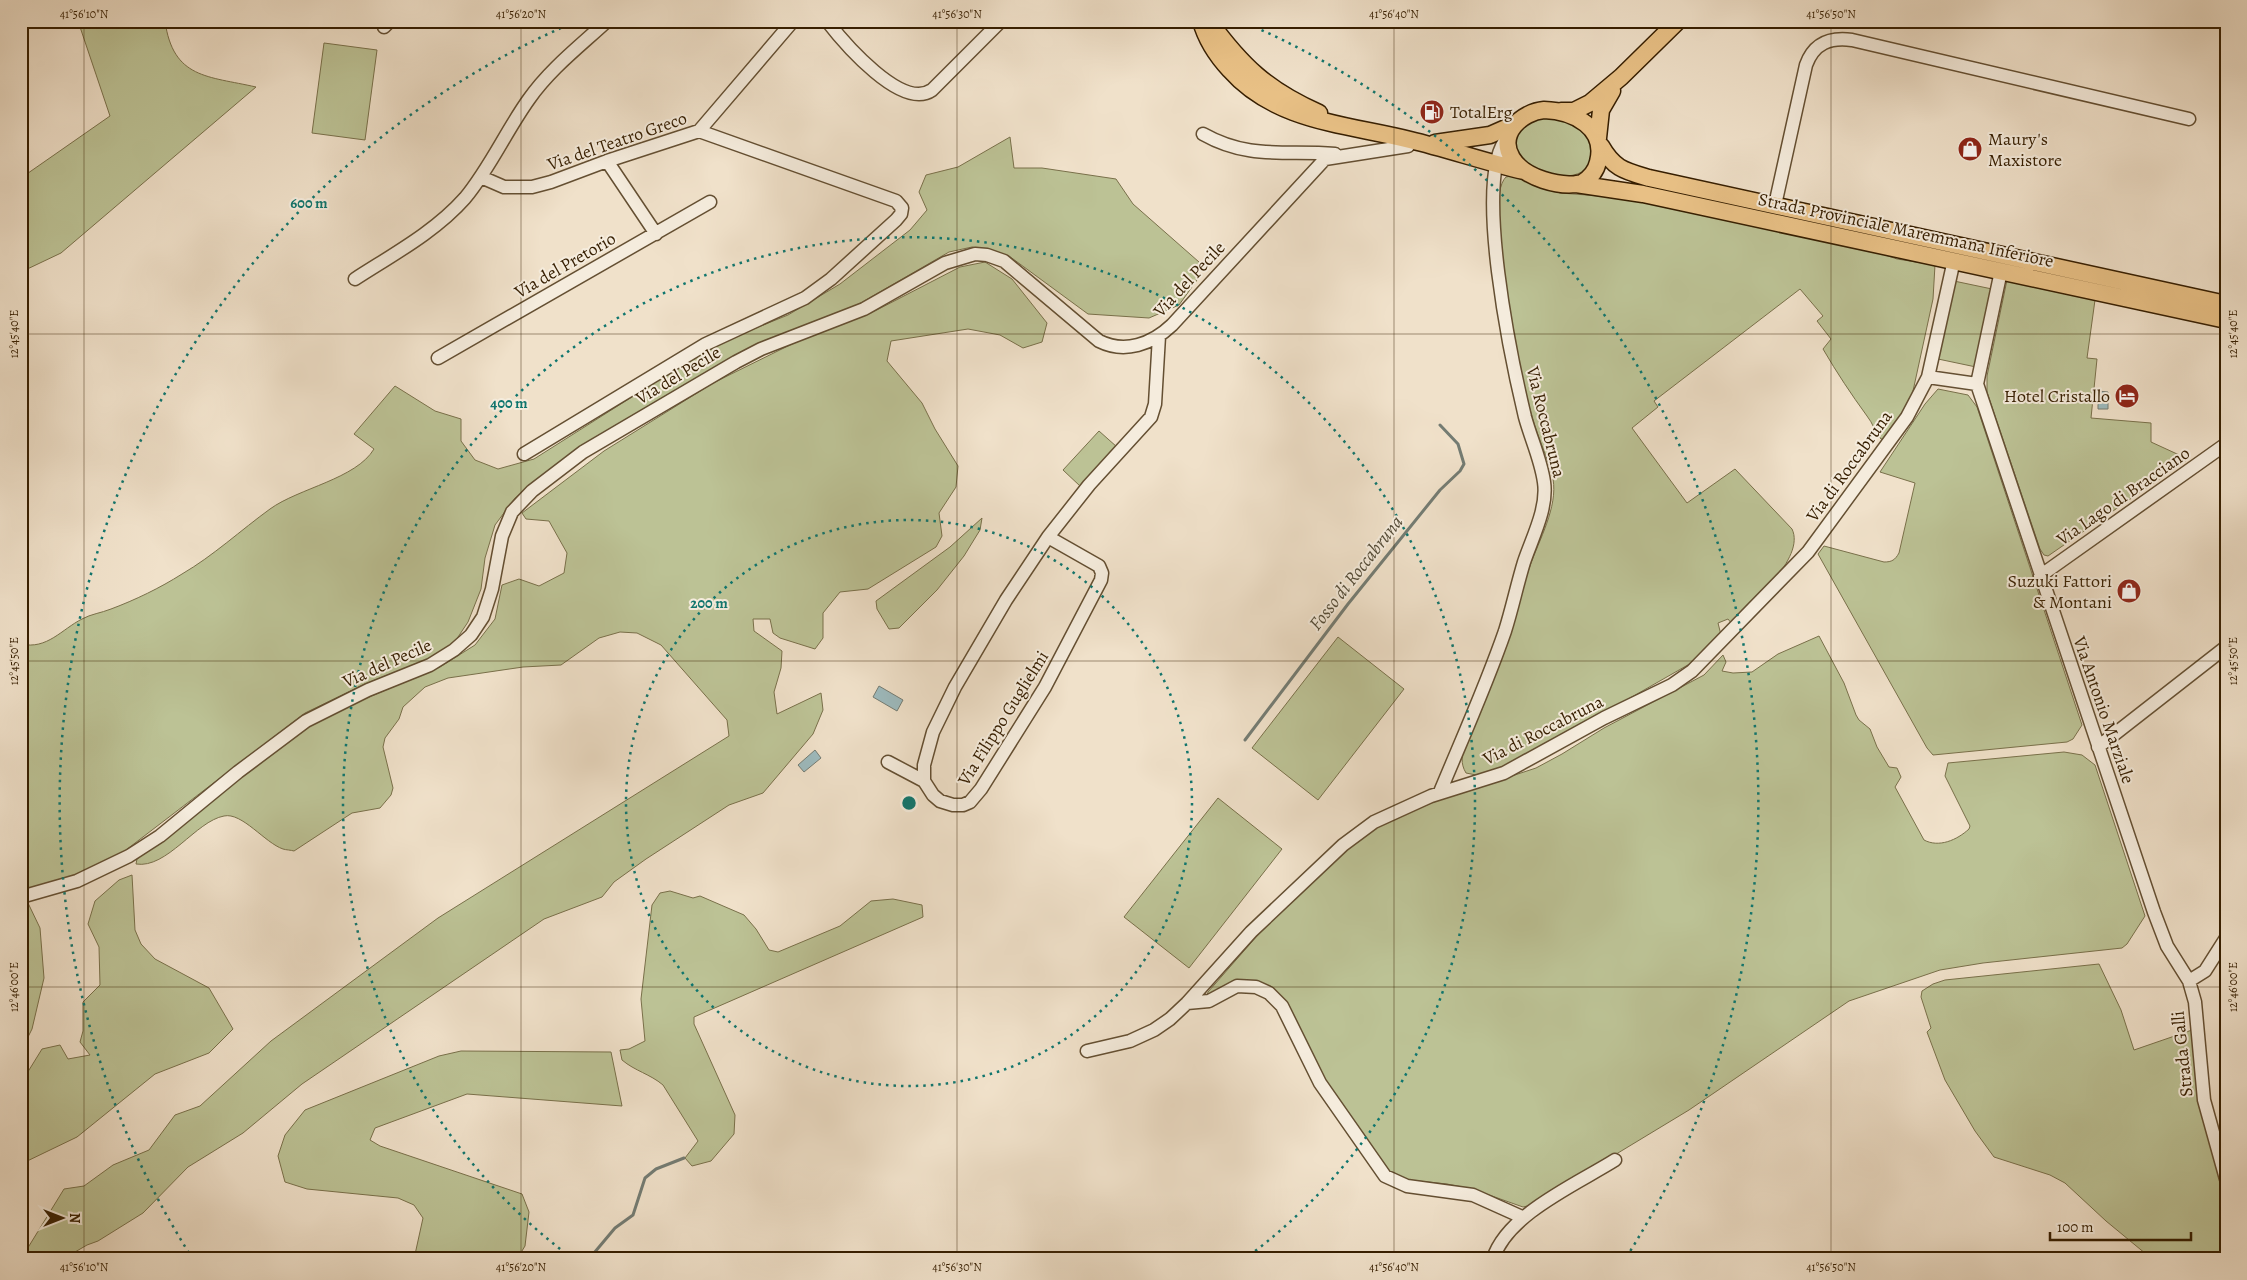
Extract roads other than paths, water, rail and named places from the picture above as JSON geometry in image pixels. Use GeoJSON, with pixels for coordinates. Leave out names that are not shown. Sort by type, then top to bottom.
{"type":"FeatureCollection","features":[{"type":"Feature","properties":{"kind":"main road"},"geometry":{"type":"LineString","coordinates":[[1201,21],[1204,32],[1220,58],[1236,77],[1268,101],[1292,113],[1417,142],[1495,164],[1524,170],[1549,181],[1576,184],[1586,181],[1595,170],[1601,110],[1621,77]]}},
{"type":"Feature","properties":{"kind":"main road"},"geometry":{"type":"LineString","coordinates":[[1208,21],[1235,56],[1258,78],[1300,104],[1346,125]]}},
{"type":"Feature","properties":{"kind":"main road"},"geometry":{"type":"LineString","coordinates":[[1417,142],[1465,140],[1490,135],[1512,130],[1534,111],[1574,111],[1586,106],[1621,77],[1678,21]]}},
{"type":"Feature","properties":{"kind":"main road"},"geometry":{"type":"LineString","coordinates":[[1557,111],[1587,124],[1599,142]]}},
{"type":"Feature","properties":{"kind":"main road"},"geometry":{"type":"LineString","coordinates":[[1512,130],[1509,152],[1512,159],[1524,170]]}},
{"type":"Feature","properties":{"kind":"main road","name":"Strada Provinciale Maremmana Inferiore"},"geometry":{"type":"LineString","coordinates":[[1599,142],[1610,161],[1630,172],[2226,304]]}},
{"type":"Feature","properties":{"kind":"main road","name":"Strada Provinciale Maremmana Inferiore"},"geometry":{"type":"LineString","coordinates":[[1576,184],[1643,194],[2226,320]]}},
{"type":"Feature","properties":{"kind":"street"},"geometry":{"type":"LineString","coordinates":[[355,279],[438,222],[464,199],[481,177],[536,89],[559,64],[607,21]]}},
{"type":"Feature","properties":{"kind":"street"},"geometry":{"type":"LineString","coordinates":[[699,131],[793,21]]}},
{"type":"Feature","properties":{"kind":"street"},"geometry":{"type":"LineString","coordinates":[[827,21],[846,45],[876,72],[905,91],[920,95],[932,90],[1001,21]]}},
{"type":"Feature","properties":{"kind":"street"},"geometry":{"type":"LineString","coordinates":[[1775,204],[1806,65],[1818,46],[1832,39],[1852,40],[2189,119]]}},
{"type":"Feature","properties":{"kind":"street"},"geometry":{"type":"LineString","coordinates":[[1495,164],[1498,150],[1512,130]]}},
{"type":"Feature","properties":{"kind":"street","name":"Via del Teatro Greco"},"geometry":{"type":"LineString","coordinates":[[481,177],[504,187],[528,188],[551,182],[607,161],[699,131],[896,201],[902,208]]}},
{"type":"Feature","properties":{"kind":"street"},"geometry":{"type":"LineString","coordinates":[[1203,134],[1228,147],[1248,152],[1343,155]]}},
{"type":"Feature","properties":{"kind":"street","name":"Via del Pecile"},"geometry":{"type":"LineString","coordinates":[[21,897],[90,876],[129,856],[160,836],[233,775],[306,721],[368,690],[430,665],[454,650],[471,635],[483,617],[492,589],[504,529],[509,516],[518,504],[538,486],[583,452],[749,355],[857,312],[938,266],[975,254],[987,254],[1004,262],[1085,331],[1104,344],[1133,346],[1159,336],[1172,325],[1325,158],[1393,150],[1417,142]]}},
{"type":"Feature","properties":{"kind":"street"},"geometry":{"type":"LineString","coordinates":[[607,161],[656,234]]}},
{"type":"Feature","properties":{"kind":"street","name":"Via Roccabruna"},"geometry":{"type":"LineString","coordinates":[[1440,792],[1501,641],[1542,510],[1545,494],[1542,474],[1520,397],[1501,298],[1494,224],[1495,164]]}},
{"type":"Feature","properties":{"kind":"street","name":"Via del Pretorio"},"geometry":{"type":"LineString","coordinates":[[438,358],[710,202]]}},
{"type":"Feature","properties":{"kind":"street","name":"Via del Pecile"},"geometry":{"type":"LineString","coordinates":[[524,454],[706,344],[806,298],[831,279],[896,220],[901,214],[902,208]]}},
{"type":"Feature","properties":{"kind":"street","name":"Via di Roccabruna"},"geometry":{"type":"LineString","coordinates":[[1087,1052],[1144,1035],[1164,1024],[1187,1004],[1251,932],[1342,844],[1374,822],[1440,792],[1483,781],[1504,773],[1604,718],[1672,685],[1692,672],[1795,566],[1818,539],[1903,423],[1928,377],[1954,260]]}},
{"type":"Feature","properties":{"kind":"street","name":"Via Antonio Marziale"},"geometry":{"type":"LineString","coordinates":[[2000,270],[1977,384],[2157,920],[2167,946],[2189,981]]}},
{"type":"Feature","properties":{"kind":"street"},"geometry":{"type":"LineString","coordinates":[[888,762],[924,781],[926,752],[946,704],[992,622],[1048,537],[1089,484],[1151,417],[1155,404],[1159,336]]}},
{"type":"Feature","properties":{"kind":"street"},"geometry":{"type":"LineString","coordinates":[[1928,377],[1977,384]]}},
{"type":"Feature","properties":{"kind":"street","name":"Via Lago di Bracciano"},"geometry":{"type":"LineString","coordinates":[[2040,576],[2226,444]]}},
{"type":"Feature","properties":{"kind":"street","name":"Via Filippo Guglielmi"},"geometry":{"type":"LineString","coordinates":[[924,781],[933,795],[944,803],[963,805],[975,796],[1045,687],[1095,594],[1101,580],[1101,568],[1048,537]]}},
{"type":"Feature","properties":{"kind":"street"},"geometry":{"type":"LineString","coordinates":[[2098,747],[2226,647]]}},
{"type":"Feature","properties":{"kind":"street"},"geometry":{"type":"LineString","coordinates":[[2189,981],[2205,971],[2226,938]]}},
{"type":"Feature","properties":{"kind":"street","name":"Strada Galli"},"geometry":{"type":"LineString","coordinates":[[2189,981],[2195,1002],[2206,1109],[2226,1179]]}},
{"type":"Feature","properties":{"kind":"street"},"geometry":{"type":"LineString","coordinates":[[1187,1004],[1209,1001],[1237,986],[1256,987],[1269,993],[1282,1006],[1320,1083],[1378,1169],[1385,1176],[1407,1186],[1473,1195],[1522,1217]]}},
{"type":"Feature","properties":{"kind":"street"},"geometry":{"type":"LineString","coordinates":[[1493,1259],[1504,1237],[1522,1217],[1615,1160]]}},
{"type":"Feature","properties":{"kind":"water"},"geometry":{"type":"Polygon","coordinates":[[[2098,391],[2108,392],[2108,409],[2098,409],[2098,391]]]}},
{"type":"Feature","properties":{"kind":"water"},"geometry":{"type":"Polygon","coordinates":[[[879,686],[903,700],[897,711],[873,697],[879,686]]]}},
{"type":"Feature","properties":{"kind":"water"},"geometry":{"type":"Polygon","coordinates":[[[815,750],[821,758],[804,772],[798,765],[815,750]]]}},
{"type":"Feature","properties":{"kind":"waterway","name":"Fosso di Roccabruna"},"geometry":{"type":"LineString","coordinates":[[1245,740],[1348,604],[1440,490],[1460,471],[1464,464],[1458,444],[1440,425]]}},
{"type":"Feature","properties":{"kind":"waterway","name":"Fosso di Roccabruna"},"geometry":{"type":"LineString","coordinates":[[589,1259],[615,1228],[633,1215],[645,1178],[656,1169],[684,1158]]}},
{"type":"Feature","properties":{"kind":"place","name":"TotalErg"},"geometry":{"type":"Point","coordinates":[1432,112]}},
{"type":"Feature","properties":{"kind":"place","name":"Maury's Maxistore"},"geometry":{"type":"Point","coordinates":[1970,149]}},
{"type":"Feature","properties":{"kind":"place","name":"Hotel Cristallo"},"geometry":{"type":"Point","coordinates":[2127,396]}},
{"type":"Feature","properties":{"kind":"place","name":"Suzuki Fattori & Montani"},"geometry":{"type":"Point","coordinates":[2129,591]}}]}
